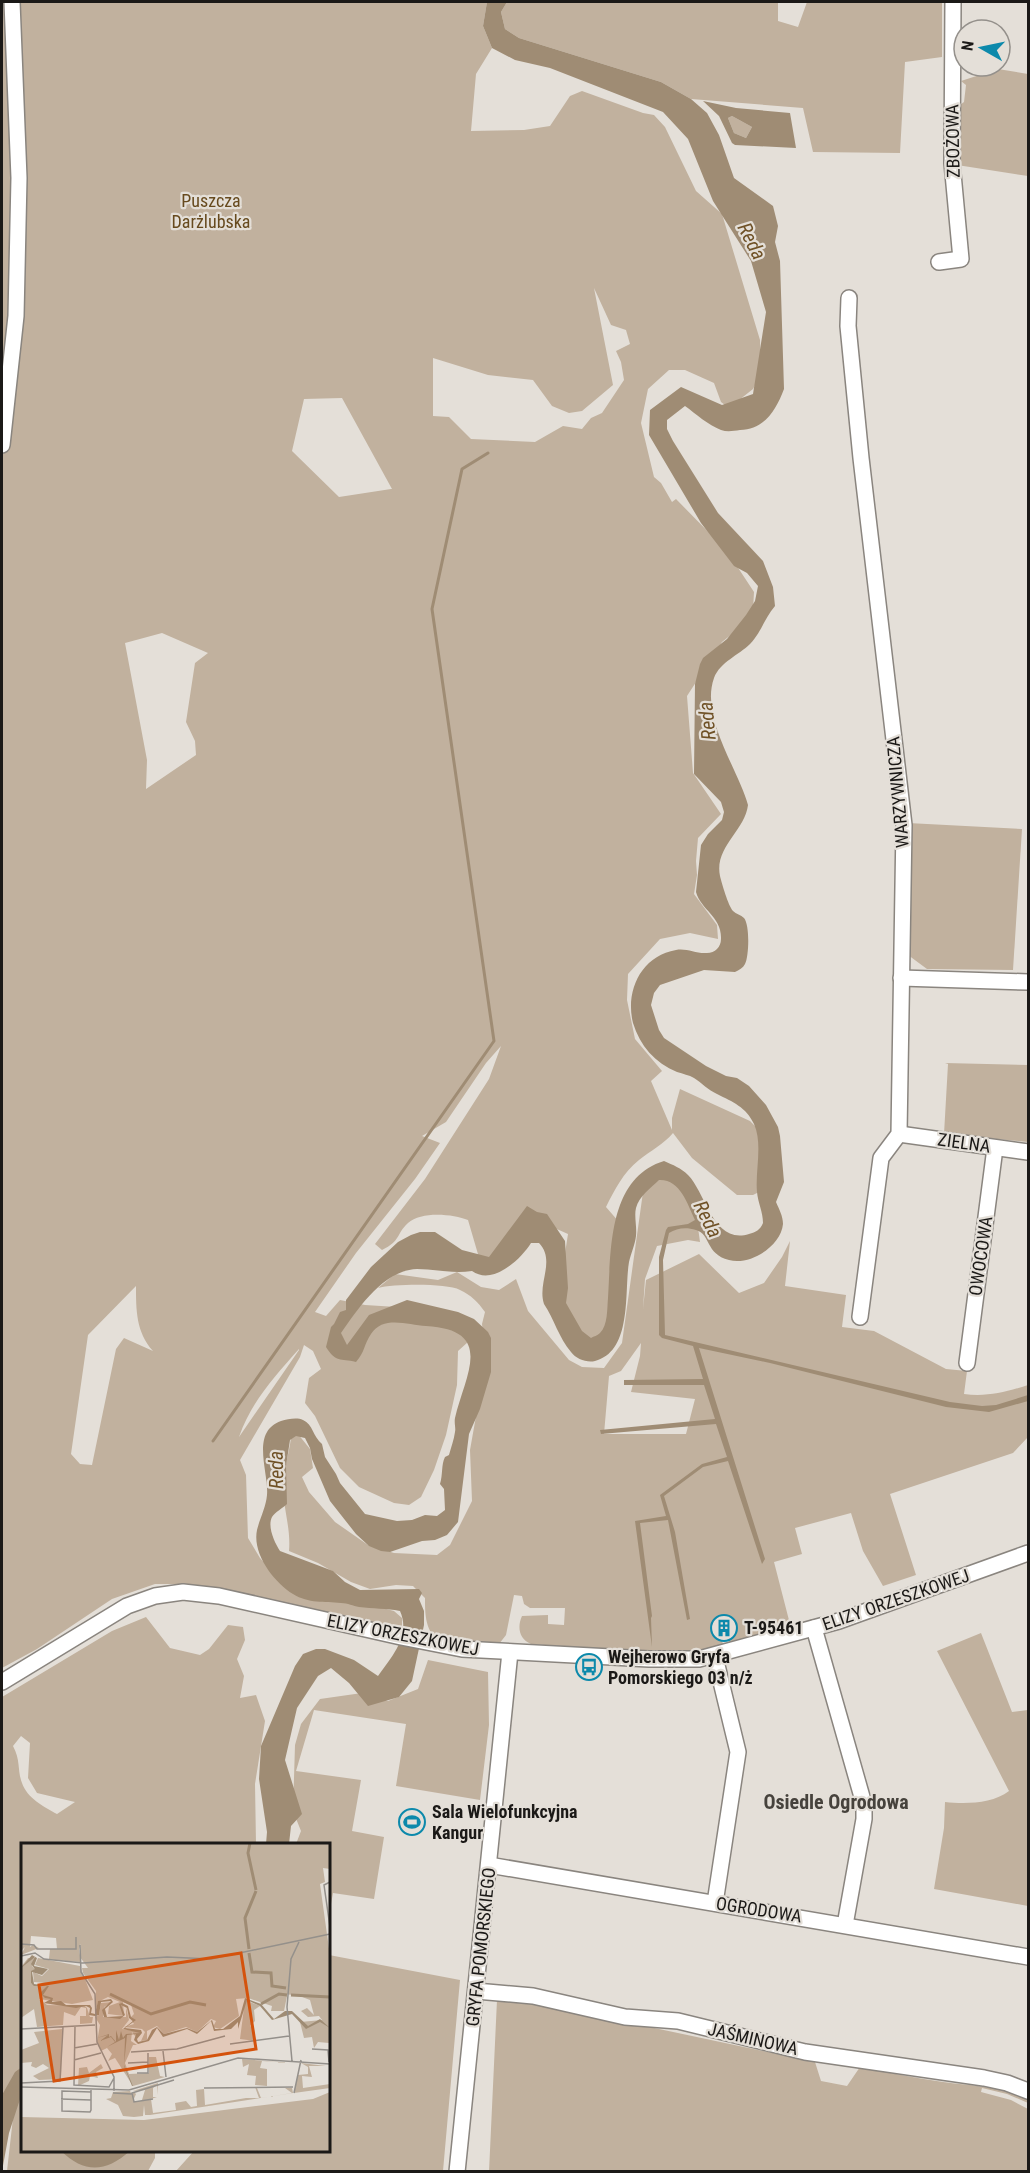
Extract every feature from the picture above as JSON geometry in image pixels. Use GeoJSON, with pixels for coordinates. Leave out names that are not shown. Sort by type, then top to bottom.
{"type":"FeatureCollection","features":[{"type":"Feature","properties":{"kind":"street"},"geometry":{"type":"LineString","coordinates":[[2,445],[16,316],[19,201],[12,2]]}},
{"type":"Feature","properties":{"kind":"street","name":"ZBOŻOWA"},"geometry":{"type":"LineString","coordinates":[[939,262],[961,259],[952,163],[952,2]]}},
{"type":"Feature","properties":{"kind":"street","name":"WARZYWNICZA"},"geometry":{"type":"LineString","coordinates":[[849,298],[848,326],[861,458],[903,825],[899,1134]]}},
{"type":"Feature","properties":{"kind":"street"},"geometry":{"type":"LineString","coordinates":[[901,978],[1029,982]]}},
{"type":"Feature","properties":{"kind":"street"},"geometry":{"type":"LineString","coordinates":[[860,1317],[881,1158],[899,1134]]}},
{"type":"Feature","properties":{"kind":"street","name":"ZIELNA"},"geometry":{"type":"LineString","coordinates":[[899,1134],[1029,1152]]}},
{"type":"Feature","properties":{"kind":"street","name":"OWOCOWA"},"geometry":{"type":"LineString","coordinates":[[967,1363],[995,1148]]}},
{"type":"Feature","properties":{"kind":"street","name":"ELIZY ORZESZKOWEJ"},"geometry":{"type":"LineString","coordinates":[[2,1682],[127,1606],[155,1596],[183,1592],[219,1596],[462,1649],[683,1660],[715,1657],[814,1628],[1029,1553]]}},
{"type":"Feature","properties":{"kind":"street"},"geometry":{"type":"LineString","coordinates":[[814,1628],[864,1804],[864,1820],[845,1925]]}},
{"type":"Feature","properties":{"kind":"street","name":"GRYFA POMORSKIEGO"},"geometry":{"type":"LineString","coordinates":[[458,2172],[510,1652]]}},
{"type":"Feature","properties":{"kind":"street"},"geometry":{"type":"LineString","coordinates":[[715,1657],[738,1752],[715,1903]]}},
{"type":"Feature","properties":{"kind":"street","name":"OGRODOWA"},"geometry":{"type":"LineString","coordinates":[[489,1864],[1029,1957]]}},
{"type":"Feature","properties":{"kind":"street","name":"JAŚMINOWA"},"geometry":{"type":"LineString","coordinates":[[476,1991],[533,1996],[625,2017],[678,2021],[805,2052],[984,2078],[1029,2091]]}},
{"type":"Feature","properties":{"kind":"green space","name":"Puszcza Darżlubska"},"geometry":{"type":"Polygon","coordinates":[[[2,2],[487,2],[483,26],[492,48],[476,74],[471,131],[524,130],[550,126],[570,96],[582,91],[654,115],[665,127],[696,191],[722,214],[760,340],[761,374],[753,389],[729,408],[721,402],[714,383],[685,370],[669,370],[648,389],[641,423],[654,477],[661,483],[672,502],[676,499],[727,551],[754,592],[753,610],[742,626],[722,642],[687,696],[693,773],[721,814],[698,838],[694,894],[717,925],[718,939],[690,933],[660,939],[628,974],[627,1000],[635,1039],[662,1071],[651,1081],[672,1130],[672,1118],[680,1089],[750,1121],[761,1132],[759,1192],[753,1195],[737,1195],[692,1158],[673,1133],[633,1165],[616,1188],[606,1207],[619,1222],[605,1340],[584,1345],[555,1318],[568,1234],[550,1226],[504,1262],[480,1261],[468,1220],[454,1216],[429,1215],[408,1223],[395,1240],[382,1250],[375,1244],[425,1179],[489,1079],[501,1046],[486,1063],[446,1122],[422,1136],[440,1143],[415,1179],[356,1253],[315,1312],[326,1316],[340,1300],[365,1305],[397,1307],[468,1324],[468,1342],[458,1351],[457,1385],[446,1435],[434,1470],[421,1497],[409,1505],[394,1503],[359,1487],[340,1468],[315,1416],[305,1403],[309,1378],[321,1369],[313,1351],[304,1345],[300,1357],[240,1460],[246,1475],[248,1538],[260,1558],[279,1579],[394,1611],[402,1618],[402,1629],[190,1584],[155,1584],[112,1599],[37,1649],[2,1668],[2,2]],[[594,288],[613,385],[582,411],[569,413],[552,406],[533,380],[488,375],[433,358],[433,416],[449,417],[471,439],[535,442],[563,426],[582,429],[591,418],[602,413],[624,380],[621,362],[616,351],[630,344],[626,330],[611,325],[594,288]],[[342,398],[304,399],[292,451],[339,497],[392,489],[342,398]],[[162,633],[125,643],[147,760],[146,789],[196,755],[195,741],[186,722],[195,663],[208,653],[162,633]],[[136,1286],[88,1335],[71,1454],[80,1464],[92,1465],[116,1349],[124,1338],[153,1351],[140,1328],[136,1286]],[[299,1349],[281,1369],[250,1412],[239,1437],[299,1349]]]}},
{"type":"Feature","properties":{"kind":"green space"},"geometry":{"type":"Polygon","coordinates":[[[507,2],[775,2],[778,3],[778,21],[798,27],[807,2],[942,2],[942,57],[905,62],[900,153],[813,152],[803,108],[691,99],[661,82],[519,38],[505,29],[501,12],[507,2]]]}},
{"type":"Feature","properties":{"kind":"green space"},"geometry":{"type":"Polygon","coordinates":[[[1012,71],[1028,74],[1028,176],[957,165],[960,105],[964,102],[966,85],[961,81],[970,78],[1012,78],[1012,71]]]}},
{"type":"Feature","properties":{"kind":"green space"},"geometry":{"type":"Polygon","coordinates":[[[732,116],[752,127],[746,138],[734,133],[728,118],[732,116]]]}},
{"type":"Feature","properties":{"kind":"green space"},"geometry":{"type":"Polygon","coordinates":[[[908,823],[1022,829],[1013,970],[927,969],[904,952],[908,823]]]}},
{"type":"Feature","properties":{"kind":"green space"},"geometry":{"type":"Polygon","coordinates":[[[945,1063],[1028,1065],[1028,1142],[944,1134],[948,1064],[945,1063]]]}},
{"type":"Feature","properties":{"kind":"green space"},"geometry":{"type":"Polygon","coordinates":[[[667,1169],[696,1213],[700,1242],[688,1240],[657,1246],[645,1279],[643,1309],[646,1280],[699,1254],[739,1293],[764,1283],[790,1241],[785,1286],[846,1295],[842,1327],[874,1331],[946,1369],[967,1371],[964,1394],[996,1393],[1028,1385],[1028,1437],[1013,1453],[890,1494],[916,1575],[883,1586],[863,1551],[851,1513],[795,1528],[802,1554],[774,1562],[791,1628],[730,1646],[727,1635],[735,1632],[730,1618],[716,1622],[724,1647],[692,1653],[638,1652],[531,1644],[520,1632],[522,1616],[548,1615],[548,1624],[564,1625],[565,1608],[530,1608],[524,1604],[522,1596],[514,1595],[506,1635],[499,1644],[437,1639],[428,1626],[425,1598],[413,1586],[396,1585],[370,1589],[289,1551],[283,1485],[291,1438],[298,1434],[310,1449],[313,1468],[302,1477],[309,1492],[335,1522],[368,1545],[394,1553],[437,1555],[450,1545],[472,1501],[470,1450],[486,1360],[482,1324],[485,1312],[471,1297],[453,1288],[420,1285],[378,1288],[395,1274],[438,1280],[457,1272],[481,1287],[499,1290],[516,1279],[528,1311],[569,1360],[582,1367],[604,1368],[622,1343],[643,1192],[667,1169]],[[641,1343],[621,1371],[609,1376],[604,1434],[686,1434],[695,1399],[631,1392],[641,1343]]]}},
{"type":"Feature","properties":{"kind":"green space"},"geometry":{"type":"Polygon","coordinates":[[[146,1617],[170,1648],[200,1655],[209,1649],[228,1625],[243,1627],[245,1640],[237,1659],[244,1676],[240,1698],[256,1695],[265,1721],[255,1784],[256,1843],[21,1843],[21,2152],[155,2152],[155,2158],[148,2171],[7,2171],[14,2109],[2,2107],[2,1697],[112,1631],[146,1617]],[[21,1736],[13,1746],[22,1783],[32,1798],[57,1814],[75,1802],[37,1793],[28,1778],[30,1743],[21,1736]]]}},
{"type":"Feature","properties":{"kind":"green space"},"geometry":{"type":"Polygon","coordinates":[[[981,1633],[1012,1712],[1028,1710],[1028,1906],[934,1889],[944,1828],[945,1802],[987,1801],[1009,1791],[937,1651],[981,1633]]]}},
{"type":"Feature","properties":{"kind":"green space"},"geometry":{"type":"Polygon","coordinates":[[[428,1660],[488,1672],[489,1725],[480,1800],[396,1786],[406,1724],[314,1710],[296,1771],[361,1780],[352,1831],[384,1837],[374,1899],[333,1893],[330,1910],[330,1843],[296,1843],[301,1831],[293,1811],[295,1745],[301,1724],[320,1699],[362,1693],[388,1701],[418,1689],[428,1660]]]}},
{"type":"Feature","properties":{"kind":"green space"},"geometry":{"type":"Polygon","coordinates":[[[330,1955],[460,1980],[443,2171],[176,2171],[193,2152],[330,2152],[330,1955]]]}},
{"type":"Feature","properties":{"kind":"green space"},"geometry":{"type":"Polygon","coordinates":[[[503,1996],[815,2062],[821,2081],[847,2086],[860,2067],[922,2079],[986,2087],[1018,2095],[1028,2100],[1028,2103],[1007,2094],[982,2088],[981,2092],[1011,2100],[1028,2109],[1028,2171],[489,2172],[497,2000],[503,1996]]]}},
{"type":"Feature","properties":{"kind":"water","name":"Reda"},"geometry":{"type":"Polygon","coordinates":[[[487,2],[507,2],[501,12],[505,29],[519,38],[661,82],[691,99],[707,113],[719,135],[734,178],[773,206],[778,226],[775,242],[780,261],[784,389],[773,411],[756,426],[730,431],[721,430],[685,406],[667,420],[667,429],[673,441],[718,513],[763,561],[773,587],[775,606],[750,644],[717,672],[711,693],[716,726],[748,805],[742,823],[721,856],[719,866],[729,904],[733,911],[743,917],[746,922],[747,954],[744,965],[735,972],[704,970],[660,985],[654,993],[651,1005],[664,1038],[706,1066],[726,1076],[737,1078],[749,1086],[766,1105],[778,1127],[780,1136],[784,1182],[776,1202],[783,1224],[777,1240],[771,1247],[755,1257],[737,1261],[721,1257],[716,1253],[701,1232],[682,1228],[669,1233],[663,1260],[665,1335],[950,1402],[982,1406],[996,1405],[1028,1395],[1028,1401],[989,1412],[946,1407],[770,1363],[699,1348],[765,1559],[762,1564],[728,1461],[703,1467],[664,1496],[675,1532],[690,1619],[687,1620],[668,1520],[640,1523],[652,1616],[652,1647],[635,1521],[666,1516],[660,1495],[702,1464],[727,1457],[716,1424],[601,1434],[600,1430],[715,1419],[704,1385],[624,1385],[624,1380],[703,1379],[693,1346],[662,1338],[659,1335],[659,1257],[666,1230],[668,1227],[688,1224],[695,1220],[682,1193],[672,1183],[659,1180],[640,1200],[635,1214],[636,1236],[629,1262],[621,1333],[616,1345],[607,1355],[595,1361],[585,1361],[573,1354],[563,1341],[544,1304],[542,1296],[546,1257],[539,1243],[531,1243],[521,1256],[506,1269],[489,1275],[480,1275],[472,1271],[417,1269],[393,1276],[373,1292],[341,1333],[347,1345],[369,1315],[407,1300],[458,1312],[474,1319],[491,1338],[491,1372],[480,1409],[469,1434],[458,1522],[447,1535],[435,1540],[422,1541],[390,1552],[369,1546],[356,1534],[330,1501],[305,1438],[296,1436],[290,1440],[286,1466],[287,1504],[273,1515],[270,1525],[280,1551],[333,1571],[345,1582],[360,1590],[419,1589],[422,1593],[419,1599],[424,1611],[424,1625],[412,1681],[399,1697],[368,1706],[349,1683],[331,1668],[318,1676],[297,1708],[285,1760],[302,1814],[291,1826],[289,1843],[266,1843],[267,1832],[259,1779],[261,1746],[295,1666],[303,1654],[316,1649],[325,1649],[354,1660],[378,1676],[402,1637],[403,1620],[400,1611],[305,1599],[286,1589],[266,1567],[256,1539],[267,1495],[263,1453],[266,1434],[272,1426],[281,1421],[295,1418],[306,1422],[322,1444],[325,1457],[340,1483],[365,1514],[397,1521],[412,1520],[425,1515],[437,1516],[445,1510],[444,1489],[440,1484],[442,1467],[453,1441],[455,1418],[469,1371],[469,1346],[461,1336],[448,1329],[396,1322],[376,1328],[356,1362],[333,1356],[326,1347],[331,1327],[340,1312],[346,1310],[346,1300],[371,1267],[398,1242],[420,1232],[435,1232],[462,1250],[489,1257],[527,1206],[537,1212],[547,1214],[565,1241],[568,1288],[566,1303],[582,1331],[591,1338],[603,1330],[606,1321],[612,1238],[622,1199],[632,1183],[646,1170],[664,1161],[683,1170],[694,1183],[719,1225],[727,1232],[737,1235],[749,1234],[761,1227],[763,1223],[757,1192],[758,1140],[751,1118],[743,1109],[711,1091],[694,1078],[677,1072],[655,1059],[644,1046],[636,1031],[631,1011],[631,999],[638,977],[653,959],[676,950],[710,953],[720,945],[718,925],[696,892],[701,845],[722,820],[724,812],[721,802],[694,774],[695,684],[703,658],[727,639],[746,615],[755,601],[758,586],[747,573],[734,566],[701,523],[649,435],[650,410],[681,387],[722,405],[753,394],[766,312],[751,261],[713,201],[688,139],[663,112],[550,68],[515,60],[492,48],[483,26],[487,2]]]}},
{"type":"Feature","properties":{"kind":"water"},"geometry":{"type":"Polygon","coordinates":[[[703,101],[736,108],[790,113],[796,148],[735,145],[719,116],[703,101]],[[732,116],[728,118],[734,133],[746,138],[752,127],[732,116]]]}},
{"type":"Feature","properties":{"kind":"water"},"geometry":{"type":"Polygon","coordinates":[[[21,2068],[21,2096],[9,2133],[2,2171],[2,2095],[15,2072],[21,2068]]]}},
{"type":"Feature","properties":{"kind":"water"},"geometry":{"type":"Polygon","coordinates":[[[62,2152],[129,2152],[112,2163],[95,2168],[70,2158],[62,2152]]]}},
{"type":"Feature","properties":{"kind":"waterway"},"geometry":{"type":"LineString","coordinates":[[213,1441],[494,1041],[432,609],[462,469],[488,453]]}},
{"type":"Feature","properties":{"kind":"place","name":"T-95461"},"geometry":{"type":"Point","coordinates":[724,1628]}},
{"type":"Feature","properties":{"kind":"place","name":"Wejherowo Gryfa Pomorskiego 03 n/ż"},"geometry":{"type":"Point","coordinates":[589,1667]}},
{"type":"Feature","properties":{"kind":"place","name":"Sala Wielofunkcyjna Kangur"},"geometry":{"type":"Point","coordinates":[412,1822]}},
{"type":"Feature","properties":{"kind":"district","name":"Osiedle Ogrodowa"},"geometry":{"type":"Point","coordinates":[836,1802]}}]}
